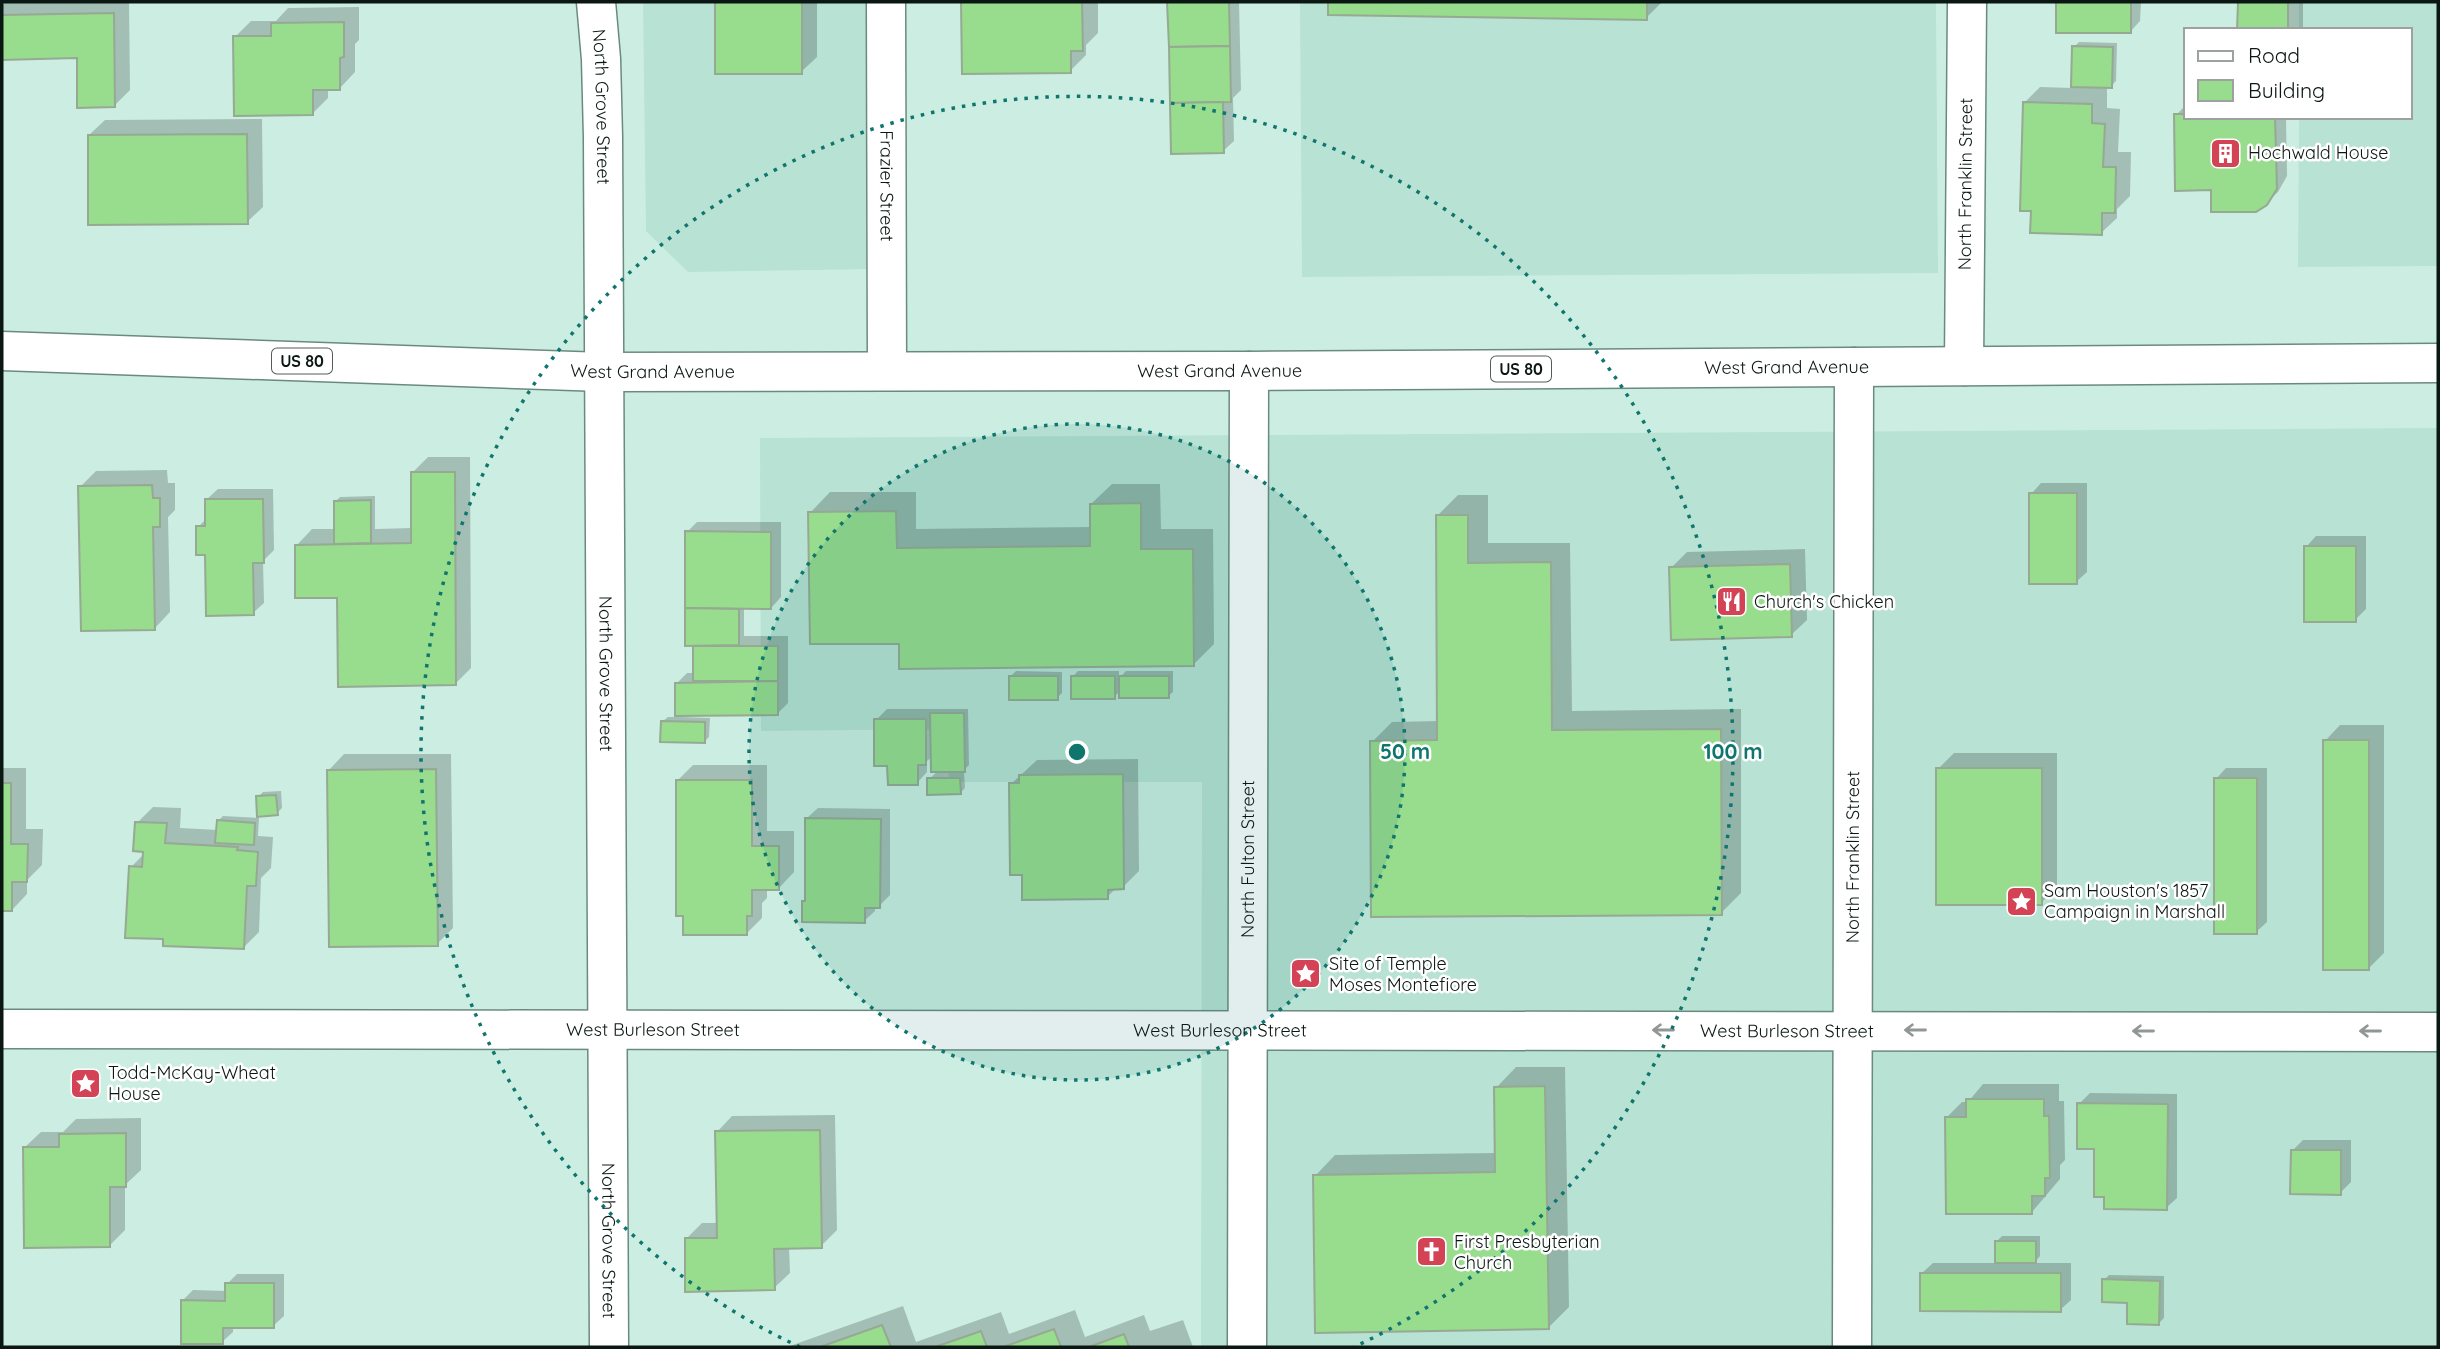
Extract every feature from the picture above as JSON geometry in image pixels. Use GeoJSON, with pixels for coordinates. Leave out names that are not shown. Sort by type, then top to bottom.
{"type":"FeatureCollection","features":[{"type":"Feature","properties":{"kind":"main road","name":"North Grove Street"},"geometry":{"type":"LineString","coordinates":[[596,2],[603,137],[609,1347]]}},
{"type":"Feature","properties":{"kind":"main road","name":"Frazier Street"},"geometry":{"type":"LineString","coordinates":[[886,2],[887,371]]}},
{"type":"Feature","properties":{"kind":"main road","name":"North Franklin Street"},"geometry":{"type":"LineString","coordinates":[[1964,366],[1967,2]]}},
{"type":"Feature","properties":{"kind":"main road","name":"West Grand Avenue"},"geometry":{"type":"LineString","coordinates":[[2,351],[603,372],[1249,371],[2438,363]]}},
{"type":"Feature","properties":{"kind":"main road","name":"North Franklin Street"},"geometry":{"type":"LineString","coordinates":[[1852,1347],[1854,367]]}},
{"type":"Feature","properties":{"kind":"main road","name":"North Fulton Street"},"geometry":{"type":"LineString","coordinates":[[1247,1347],[1249,371]]}},
{"type":"Feature","properties":{"kind":"main road","name":"West Burleson Street"},"geometry":{"type":"LineString","coordinates":[[2,1029],[2438,1032]]}},
{"type":"Feature","properties":{"kind":"shaded area"},"geometry":{"type":"Polygon","coordinates":[[[643,2],[874,2],[877,269],[688,272],[646,231],[643,2]]]}},
{"type":"Feature","properties":{"kind":"shaded area"},"geometry":{"type":"Polygon","coordinates":[[[1300,2],[1936,2],[1938,273],[1302,277],[1300,2]]]}},
{"type":"Feature","properties":{"kind":"shaded area"},"geometry":{"type":"Polygon","coordinates":[[[2299,2],[2438,2],[2438,266],[2298,267],[2299,119],[2412,119],[2412,28],[2299,28],[2299,2]]]}},
{"type":"Feature","properties":{"kind":"shaded area"},"geometry":{"type":"Polygon","coordinates":[[[2438,428],[2438,1347],[1201,1347],[1202,782],[949,782],[948,729],[761,731],[760,438],[2438,428]]]}},
{"type":"Feature","properties":{"kind":"building"},"geometry":{"type":"Polygon","coordinates":[[[715,2],[802,2],[802,74],[715,74],[715,2]]]}},
{"type":"Feature","properties":{"kind":"building"},"geometry":{"type":"Polygon","coordinates":[[[961,2],[1082,2],[1083,51],[1071,51],[1071,73],[962,74],[961,2]]]}},
{"type":"Feature","properties":{"kind":"building"},"geometry":{"type":"Polygon","coordinates":[[[1167,2],[1229,2],[1230,46],[1169,47],[1167,2]]]}},
{"type":"Feature","properties":{"kind":"building"},"geometry":{"type":"Polygon","coordinates":[[[1328,2],[1647,2],[1647,20],[1328,15],[1328,2]]]}},
{"type":"Feature","properties":{"kind":"building"},"geometry":{"type":"Polygon","coordinates":[[[2056,2],[2131,2],[2131,33],[2056,33],[2056,2]]]}},
{"type":"Feature","properties":{"kind":"building"},"geometry":{"type":"Polygon","coordinates":[[[2238,2],[2288,2],[2288,28],[2237,28],[2238,2]]]}},
{"type":"Feature","properties":{"kind":"building"},"geometry":{"type":"Polygon","coordinates":[[[114,13],[115,107],[77,108],[77,58],[2,60],[2,15],[114,13]]]}},
{"type":"Feature","properties":{"kind":"building"},"geometry":{"type":"Polygon","coordinates":[[[344,22],[340,90],[313,90],[313,115],[234,116],[233,36],[271,36],[271,23],[344,22]]]}},
{"type":"Feature","properties":{"kind":"building"},"geometry":{"type":"Polygon","coordinates":[[[1230,46],[1231,102],[1170,103],[1169,47],[1230,46]]]}},
{"type":"Feature","properties":{"kind":"building"},"geometry":{"type":"Polygon","coordinates":[[[2072,46],[2113,47],[2112,88],[2071,87],[2072,46]]]}},
{"type":"Feature","properties":{"kind":"building"},"geometry":{"type":"Polygon","coordinates":[[[1223,102],[1224,153],[1171,154],[1170,103],[1223,102]]]}},
{"type":"Feature","properties":{"kind":"building"},"geometry":{"type":"Polygon","coordinates":[[[2023,102],[2092,104],[2092,123],[2105,124],[2103,167],[2116,167],[2115,213],[2102,213],[2102,235],[2030,233],[2031,211],[2020,211],[2023,102]]]}},
{"type":"Feature","properties":{"kind":"building","name":"Hochwald House"},"geometry":{"type":"Polygon","coordinates":[[[2174,114],[2184,114],[2184,119],[2275,119],[2277,189],[2267,205],[2256,212],[2211,212],[2211,190],[2175,191],[2174,114]]]}},
{"type":"Feature","properties":{"kind":"building"},"geometry":{"type":"Polygon","coordinates":[[[247,134],[248,224],[88,225],[88,135],[247,134]]]}},
{"type":"Feature","properties":{"kind":"building"},"geometry":{"type":"Polygon","coordinates":[[[411,472],[455,472],[456,685],[338,687],[337,598],[295,598],[295,545],[411,543],[411,472]]]}},
{"type":"Feature","properties":{"kind":"building"},"geometry":{"type":"Polygon","coordinates":[[[152,485],[153,498],[160,498],[160,527],[153,527],[155,630],[81,631],[78,486],[152,485]]]}},
{"type":"Feature","properties":{"kind":"building"},"geometry":{"type":"Polygon","coordinates":[[[2029,493],[2077,493],[2077,584],[2029,584],[2029,493]]]}},
{"type":"Feature","properties":{"kind":"building"},"geometry":{"type":"Polygon","coordinates":[[[205,499],[263,499],[264,563],[253,563],[254,615],[206,616],[205,555],[196,555],[196,526],[205,526],[205,499]]]}},
{"type":"Feature","properties":{"kind":"building"},"geometry":{"type":"Polygon","coordinates":[[[371,500],[371,543],[334,544],[334,501],[371,500]]]}},
{"type":"Feature","properties":{"kind":"building"},"geometry":{"type":"Polygon","coordinates":[[[1141,503],[1141,549],[1193,549],[1194,666],[899,669],[899,644],[810,644],[808,512],[896,511],[897,548],[1090,546],[1090,504],[1141,503]]]}},
{"type":"Feature","properties":{"kind":"building"},"geometry":{"type":"Polygon","coordinates":[[[1436,515],[1468,515],[1468,563],[1551,562],[1552,730],[1721,729],[1722,915],[1371,917],[1370,741],[1437,740],[1436,515]]]}},
{"type":"Feature","properties":{"kind":"building"},"geometry":{"type":"Polygon","coordinates":[[[685,531],[771,532],[771,609],[685,608],[685,531]]]}},
{"type":"Feature","properties":{"kind":"building"},"geometry":{"type":"Polygon","coordinates":[[[2304,546],[2356,546],[2356,622],[2304,622],[2304,546]]]}},
{"type":"Feature","properties":{"kind":"building","name":"Church's Chicken"},"geometry":{"type":"Polygon","coordinates":[[[1790,564],[1792,637],[1671,640],[1669,567],[1790,564]]]}},
{"type":"Feature","properties":{"kind":"building"},"geometry":{"type":"Polygon","coordinates":[[[685,608],[739,609],[739,645],[685,646],[685,608]]]}},
{"type":"Feature","properties":{"kind":"building"},"geometry":{"type":"Polygon","coordinates":[[[693,646],[778,646],[778,681],[693,681],[693,646]]]}},
{"type":"Feature","properties":{"kind":"building"},"geometry":{"type":"Polygon","coordinates":[[[1009,676],[1058,676],[1058,700],[1009,700],[1009,676]]]}},
{"type":"Feature","properties":{"kind":"building"},"geometry":{"type":"Polygon","coordinates":[[[1071,676],[1115,676],[1115,699],[1071,699],[1071,676]]]}},
{"type":"Feature","properties":{"kind":"building"},"geometry":{"type":"Polygon","coordinates":[[[1119,676],[1169,676],[1169,698],[1119,698],[1119,676]]]}},
{"type":"Feature","properties":{"kind":"building"},"geometry":{"type":"Polygon","coordinates":[[[778,681],[778,715],[675,716],[675,683],[778,681]]]}},
{"type":"Feature","properties":{"kind":"building"},"geometry":{"type":"Polygon","coordinates":[[[930,713],[964,713],[965,772],[931,772],[930,713]]]}},
{"type":"Feature","properties":{"kind":"building"},"geometry":{"type":"Polygon","coordinates":[[[874,719],[926,719],[926,765],[918,765],[918,785],[888,785],[887,766],[874,766],[874,719]]]}},
{"type":"Feature","properties":{"kind":"building"},"geometry":{"type":"Polygon","coordinates":[[[661,721],[705,722],[705,743],[660,742],[661,721]]]}},
{"type":"Feature","properties":{"kind":"building"},"geometry":{"type":"Polygon","coordinates":[[[2323,740],[2369,740],[2369,970],[2323,970],[2323,740]]]}},
{"type":"Feature","properties":{"kind":"building"},"geometry":{"type":"Polygon","coordinates":[[[1936,768],[2042,768],[2042,905],[1936,905],[1936,768]]]}},
{"type":"Feature","properties":{"kind":"building"},"geometry":{"type":"Polygon","coordinates":[[[436,769],[438,946],[329,947],[327,770],[436,769]]]}},
{"type":"Feature","properties":{"kind":"building"},"geometry":{"type":"Polygon","coordinates":[[[1123,774],[1124,889],[1108,890],[1108,899],[1022,900],[1022,875],[1010,875],[1009,783],[1019,783],[1019,775],[1123,774]]]}},
{"type":"Feature","properties":{"kind":"building"},"geometry":{"type":"Polygon","coordinates":[[[927,778],[960,778],[961,794],[927,795],[927,778]]]}},
{"type":"Feature","properties":{"kind":"building"},"geometry":{"type":"Polygon","coordinates":[[[2214,778],[2257,778],[2257,934],[2214,934],[2214,778]]]}},
{"type":"Feature","properties":{"kind":"building"},"geometry":{"type":"Polygon","coordinates":[[[676,780],[752,780],[752,846],[779,846],[779,890],[752,890],[752,916],[747,916],[747,935],[683,935],[683,916],[676,916],[676,780]]]}},
{"type":"Feature","properties":{"kind":"building"},"geometry":{"type":"Polygon","coordinates":[[[2,783],[11,783],[11,844],[28,844],[27,882],[12,882],[12,911],[2,911],[2,783]]]}},
{"type":"Feature","properties":{"kind":"building"},"geometry":{"type":"Polygon","coordinates":[[[276,795],[278,815],[257,817],[256,796],[276,795]]]}},
{"type":"Feature","properties":{"kind":"building"},"geometry":{"type":"Polygon","coordinates":[[[805,818],[881,819],[880,908],[865,908],[865,923],[802,922],[802,901],[805,901],[805,818]]]}},
{"type":"Feature","properties":{"kind":"building"},"geometry":{"type":"Polygon","coordinates":[[[217,820],[255,823],[254,845],[215,843],[217,820]]]}},
{"type":"Feature","properties":{"kind":"building"},"geometry":{"type":"Polygon","coordinates":[[[135,822],[167,823],[165,843],[238,847],[237,850],[258,852],[256,886],[247,886],[244,949],[163,946],[163,939],[125,938],[129,866],[142,867],[143,852],[133,851],[135,822]]]}},
{"type":"Feature","properties":{"kind":"building","name":"First Presbyterian Church"},"geometry":{"type":"Polygon","coordinates":[[[1545,1086],[1549,1329],[1315,1333],[1313,1175],[1495,1172],[1494,1087],[1545,1086]]]}},
{"type":"Feature","properties":{"kind":"building"},"geometry":{"type":"Polygon","coordinates":[[[1966,1099],[2044,1099],[2044,1116],[2049,1116],[2050,1178],[2045,1178],[2045,1196],[2032,1196],[2032,1214],[1946,1214],[1945,1117],[1966,1117],[1966,1099]]]}},
{"type":"Feature","properties":{"kind":"building"},"geometry":{"type":"Polygon","coordinates":[[[2077,1103],[2168,1104],[2167,1210],[2104,1209],[2104,1197],[2094,1197],[2094,1149],[2077,1149],[2077,1103]]]}},
{"type":"Feature","properties":{"kind":"building"},"geometry":{"type":"Polygon","coordinates":[[[820,1130],[822,1248],[774,1249],[775,1290],[685,1292],[685,1238],[717,1238],[715,1131],[820,1130]]]}},
{"type":"Feature","properties":{"kind":"building"},"geometry":{"type":"Polygon","coordinates":[[[126,1133],[126,1187],[110,1187],[110,1247],[24,1248],[23,1147],[59,1147],[59,1134],[126,1133]]]}},
{"type":"Feature","properties":{"kind":"building"},"geometry":{"type":"Polygon","coordinates":[[[2291,1150],[2341,1150],[2341,1195],[2290,1194],[2291,1150]]]}},
{"type":"Feature","properties":{"kind":"building"},"geometry":{"type":"Polygon","coordinates":[[[1995,1241],[2036,1241],[2036,1263],[1995,1263],[1995,1241]]]}},
{"type":"Feature","properties":{"kind":"building"},"geometry":{"type":"Polygon","coordinates":[[[1920,1273],[2061,1273],[2061,1312],[1920,1311],[1920,1273]]]}},
{"type":"Feature","properties":{"kind":"building"},"geometry":{"type":"Polygon","coordinates":[[[2102,1279],[2160,1281],[2159,1325],[2127,1324],[2127,1303],[2102,1302],[2102,1279]]]}},
{"type":"Feature","properties":{"kind":"building"},"geometry":{"type":"Polygon","coordinates":[[[225,1283],[274,1283],[274,1328],[223,1328],[223,1344],[181,1344],[181,1300],[225,1301],[225,1283]]]}},
{"type":"Feature","properties":{"kind":"building"},"geometry":{"type":"Polygon","coordinates":[[[882,1325],[891,1347],[820,1347],[882,1325]]]}},
{"type":"Feature","properties":{"kind":"building"},"geometry":{"type":"Polygon","coordinates":[[[1054,1329],[1061,1347],[1003,1347],[1054,1329]]]}},
{"type":"Feature","properties":{"kind":"building"},"geometry":{"type":"Polygon","coordinates":[[[981,1331],[987,1347],[935,1347],[981,1331]]]}},
{"type":"Feature","properties":{"kind":"building"},"geometry":{"type":"Polygon","coordinates":[[[1124,1334],[1129,1347],[1089,1347],[1124,1334]]]}},
{"type":"Feature","properties":{"kind":"place","name":"Hochwald House"},"geometry":{"type":"Point","coordinates":[2225,153]}},
{"type":"Feature","properties":{"kind":"place","name":"Church's Chicken"},"geometry":{"type":"Point","coordinates":[1731,602]}},
{"type":"Feature","properties":{"kind":"place","name":"Sam Houston's 1857 Campaign in Marshall"},"geometry":{"type":"Point","coordinates":[2021,901]}},
{"type":"Feature","properties":{"kind":"place","name":"Site of Temple Moses Montefiore"},"geometry":{"type":"Point","coordinates":[1306,974]}},
{"type":"Feature","properties":{"kind":"place","name":"Todd-McKay-Wheat House"},"geometry":{"type":"Point","coordinates":[85,1083]}},
{"type":"Feature","properties":{"kind":"place","name":"First Presbyterian Church"},"geometry":{"type":"Point","coordinates":[1431,1252]}}]}
